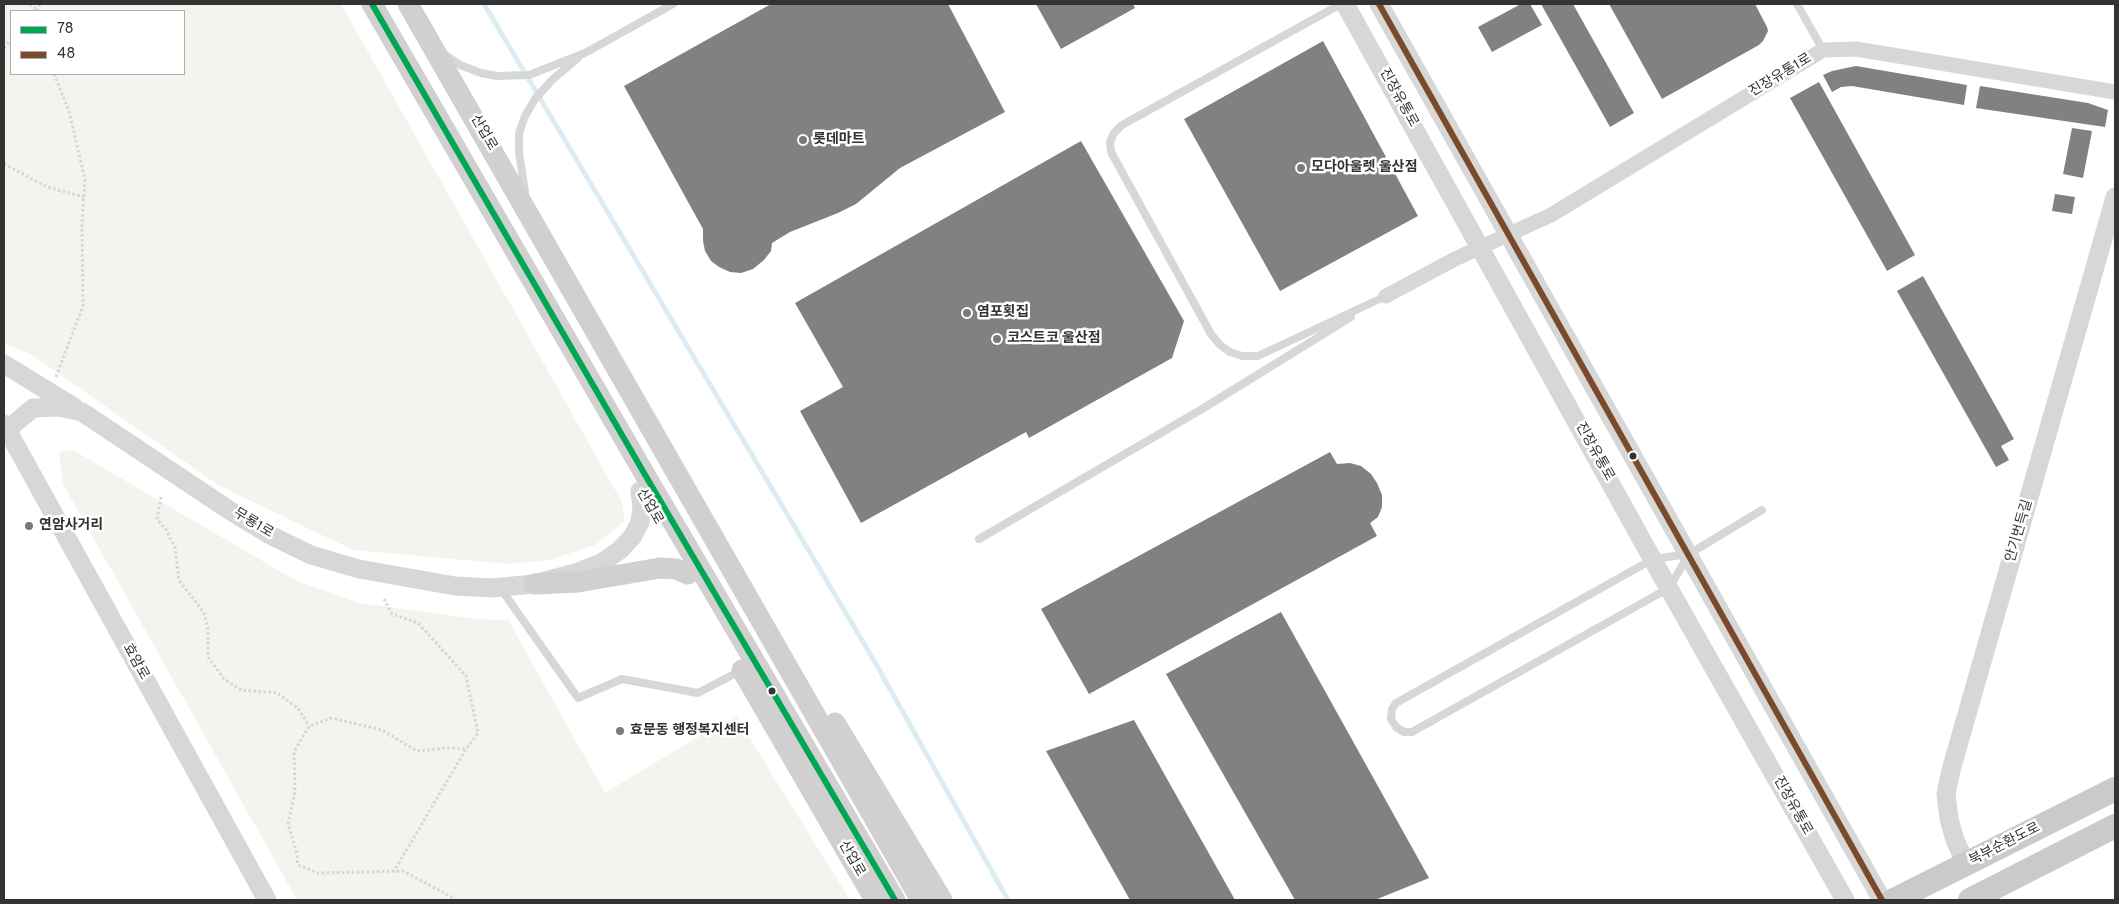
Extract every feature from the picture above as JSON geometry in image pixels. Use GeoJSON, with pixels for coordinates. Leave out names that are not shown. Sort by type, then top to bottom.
{"type":"FeatureCollection","features":[{"type":"Feature","properties":{"kind":"main road","name":"산업로"},"geometry":{"type":"LineString","coordinates":[[372,4],[651,485],[895,900]]}},
{"type":"Feature","properties":{"kind":"main road","name":"산업로"},"geometry":{"type":"LineString","coordinates":[[408,4],[921,900]]}},
{"type":"Feature","properties":{"kind":"main road","name":"산업로"},"geometry":{"type":"LineString","coordinates":[[404,57],[521,282],[875,900]]}},
{"type":"Feature","properties":{"kind":"main road","name":"산업로"},"geometry":{"type":"LineString","coordinates":[[677,471],[820,698],[942,900]]}},
{"type":"Feature","properties":{"kind":"main road"},"geometry":{"type":"LineString","coordinates":[[534,584],[578,582],[660,568],[688,574]]}},
{"type":"Feature","properties":{"kind":"main road","name":"북부순환도로"},"geometry":{"type":"LineString","coordinates":[[1894,900],[2115,789]]}},
{"type":"Feature","properties":{"kind":"main road"},"geometry":{"type":"LineString","coordinates":[[1970,900],[2115,826]]}},
{"type":"Feature","properties":{"kind":"street","name":"진장유통로"},"geometry":{"type":"LineString","coordinates":[[1345,4],[1652,559],[1845,900]]}},
{"type":"Feature","properties":{"kind":"street"},"geometry":{"type":"LineString","coordinates":[[1379,4],[1882,900]]}},
{"type":"Feature","properties":{"kind":"street","name":"진장유통1로"},"geometry":{"type":"LineString","coordinates":[[1386,296],[1481,247],[1551,214],[1823,50],[1856,49],[2115,92]]}},
{"type":"Feature","properties":{"kind":"street","name":"안기번득길"},"geometry":{"type":"LineString","coordinates":[[1966,864],[1955,840],[1949,819],[1946,794],[1951,770],[2115,197]]}},
{"type":"Feature","properties":{"kind":"street"},"geometry":{"type":"LineString","coordinates":[[4,364],[82,412]]}},
{"type":"Feature","properties":{"kind":"street","name":"무룡1로"},"geometry":{"type":"LineString","coordinates":[[5,429],[33,408],[59,406],[82,412],[221,505],[268,534],[310,555],[359,569],[454,586],[499,588],[534,584],[575,573],[601,563],[620,550],[633,536],[640,522],[642,509],[640,491]]}},
{"type":"Feature","properties":{"kind":"street","name":"효암로"},"geometry":{"type":"LineString","coordinates":[[5,429],[267,900]]}},
{"type":"Feature","properties":{"kind":"lane"},"geometry":{"type":"LineString","coordinates":[[431,44],[460,65],[481,73],[497,76],[529,75],[585,53],[673,4]]}},
{"type":"Feature","properties":{"kind":"lane"},"geometry":{"type":"LineString","coordinates":[[1341,4],[1122,125],[1114,133],[1110,142],[1111,152],[1211,334],[1220,345],[1230,352],[1242,356],[1258,356],[1386,296]]}},
{"type":"Feature","properties":{"kind":"lane"},"geometry":{"type":"LineString","coordinates":[[1797,4],[1823,50]]}},
{"type":"Feature","properties":{"kind":"lane"},"geometry":{"type":"LineString","coordinates":[[532,218],[521,177],[518,153],[519,133],[525,116],[535,99],[552,80],[585,53]]}},
{"type":"Feature","properties":{"kind":"lane"},"geometry":{"type":"LineString","coordinates":[[979,538],[1202,409],[1386,296]]}},
{"type":"Feature","properties":{"kind":"lane"},"geometry":{"type":"LineString","coordinates":[[1689,554],[1669,588],[1412,732],[1404,732],[1396,728],[1391,719],[1392,709],[1396,703],[1652,559],[1689,554],[1762,510]]}},
{"type":"Feature","properties":{"kind":"lane"},"geometry":{"type":"LineString","coordinates":[[499,588],[578,698],[622,679],[698,693],[742,670]]}},
{"type":"Feature","properties":{"kind":"path"},"geometry":{"type":"LineString","coordinates":[[54,75],[70,111],[85,179],[82,224],[83,306],[56,376]]}},
{"type":"Feature","properties":{"kind":"path"},"geometry":{"type":"LineString","coordinates":[[4,164],[47,187],[84,197]]}},
{"type":"Feature","properties":{"kind":"path"},"geometry":{"type":"LineString","coordinates":[[161,497],[156,519],[166,530],[175,547],[180,580],[204,613],[208,628],[208,657],[224,679],[241,690],[276,693],[298,708],[310,726]]}},
{"type":"Feature","properties":{"kind":"path"},"geometry":{"type":"LineString","coordinates":[[384,599],[392,614],[418,622],[466,676],[478,733],[466,749],[394,871]]}},
{"type":"Feature","properties":{"kind":"path"},"geometry":{"type":"LineString","coordinates":[[457,900],[403,871],[318,873],[298,865],[296,850],[288,824],[295,792],[294,752],[310,726],[331,718],[382,730],[417,751],[448,748],[466,749]]}},
{"type":"Feature","properties":{"kind":"shaded area"},"geometry":{"type":"Polygon","coordinates":[[[4,4],[341,4],[623,504],[624,522],[595,545],[549,560],[509,564],[353,550],[218,485],[29,353],[4,344],[4,4]]]}},
{"type":"Feature","properties":{"kind":"shaded area"},"geometry":{"type":"Polygon","coordinates":[[[73,450],[295,580],[359,603],[477,619],[508,620],[605,793],[736,716],[850,900],[297,900],[63,484],[59,452],[73,450]]]}},
{"type":"Feature","properties":{"kind":"building","name":"롯데마트"},"geometry":{"type":"Polygon","coordinates":[[[771,4],[948,4],[1005,112],[900,168],[856,204],[790,232],[772,243],[771,251],[753,269],[741,273],[730,272],[711,261],[705,251],[703,229],[624,86],[771,4]]]}},
{"type":"Feature","properties":{"kind":"building"},"geometry":{"type":"Polygon","coordinates":[[[1036,4],[1133,4],[1135,8],[1061,49],[1036,4]]]}},
{"type":"Feature","properties":{"kind":"building"},"geometry":{"type":"Polygon","coordinates":[[[1521,4],[1530,4],[1542,25],[1492,52],[1478,27],[1521,4]]]}},
{"type":"Feature","properties":{"kind":"building"},"geometry":{"type":"Polygon","coordinates":[[[1541,4],[1573,4],[1634,113],[1610,127],[1541,4]]]}},
{"type":"Feature","properties":{"kind":"building"},"geometry":{"type":"Polygon","coordinates":[[[1609,4],[1755,4],[1768,31],[1759,45],[1662,99],[1609,4]]]}},
{"type":"Feature","properties":{"kind":"building","name":"모다아울렛 울산점"},"geometry":{"type":"Polygon","coordinates":[[[1323,41],[1418,216],[1280,291],[1184,119],[1323,41]]]}},
{"type":"Feature","properties":{"kind":"building"},"geometry":{"type":"Polygon","coordinates":[[[1856,66],[1967,85],[1964,105],[1852,86],[1841,87],[1832,92],[1823,75],[1856,66]]]}},
{"type":"Feature","properties":{"kind":"building"},"geometry":{"type":"Polygon","coordinates":[[[1819,82],[1915,255],[1887,271],[1790,98],[1819,82]]]}},
{"type":"Feature","properties":{"kind":"building"},"geometry":{"type":"Polygon","coordinates":[[[1980,86],[2088,103],[2108,110],[2105,127],[1976,108],[1980,86]]]}},
{"type":"Feature","properties":{"kind":"building"},"geometry":{"type":"Polygon","coordinates":[[[2072,128],[2092,131],[2083,178],[2063,174],[2072,128]]]}},
{"type":"Feature","properties":{"kind":"building","name":"코스트코 울산점"},"geometry":{"type":"Polygon","coordinates":[[[1081,141],[1184,321],[1172,358],[1029,438],[1026,432],[861,523],[800,411],[843,387],[795,303],[1081,141]]]}},
{"type":"Feature","properties":{"kind":"building"},"geometry":{"type":"Polygon","coordinates":[[[2055,194],[2075,197],[2072,214],[2052,211],[2055,194]]]}},
{"type":"Feature","properties":{"kind":"building"},"geometry":{"type":"Polygon","coordinates":[[[1923,276],[2014,439],[2001,446],[2009,460],[1996,467],[1897,291],[1923,276]]]}},
{"type":"Feature","properties":{"kind":"building"},"geometry":{"type":"Polygon","coordinates":[[[1330,452],[1337,464],[1350,463],[1361,466],[1371,474],[1377,483],[1382,495],[1382,507],[1378,517],[1370,523],[1377,536],[1089,694],[1041,609],[1330,452]]]}},
{"type":"Feature","properties":{"kind":"building"},"geometry":{"type":"Polygon","coordinates":[[[1281,612],[1429,878],[1375,900],[1295,900],[1166,674],[1281,612]]]}},
{"type":"Feature","properties":{"kind":"building"},"geometry":{"type":"Polygon","coordinates":[[[1134,720],[1235,900],[1130,900],[1046,751],[1134,720]]]}},
{"type":"Feature","properties":{"kind":"waterway"},"geometry":{"type":"LineString","coordinates":[[484,4],[872,657],[1008,900]]}},
{"type":"Feature","properties":{"kind":"transit line","name":"78"},"geometry":{"type":"LineString","coordinates":[[372,4],[651,485],[895,900]]}},
{"type":"Feature","properties":{"kind":"transit line","name":"48"},"geometry":{"type":"LineString","coordinates":[[1379,4],[1882,900]]}},
{"type":"Feature","properties":{"kind":"place","name":"롯데마트"},"geometry":{"type":"Point","coordinates":[803,140]}},
{"type":"Feature","properties":{"kind":"place","name":"모다아울렛 울산점"},"geometry":{"type":"Point","coordinates":[1301,168]}},
{"type":"Feature","properties":{"kind":"place","name":"염포횟집"},"geometry":{"type":"Point","coordinates":[967,313]}},
{"type":"Feature","properties":{"kind":"place","name":"코스트코 울산점"},"geometry":{"type":"Point","coordinates":[997,339]}},
{"type":"Feature","properties":{"kind":"place","name":"연암사거리"},"geometry":{"type":"Point","coordinates":[29,526]}},
{"type":"Feature","properties":{"kind":"place","name":"효문동 행정복지센터"},"geometry":{"type":"Point","coordinates":[620,731]}}]}
